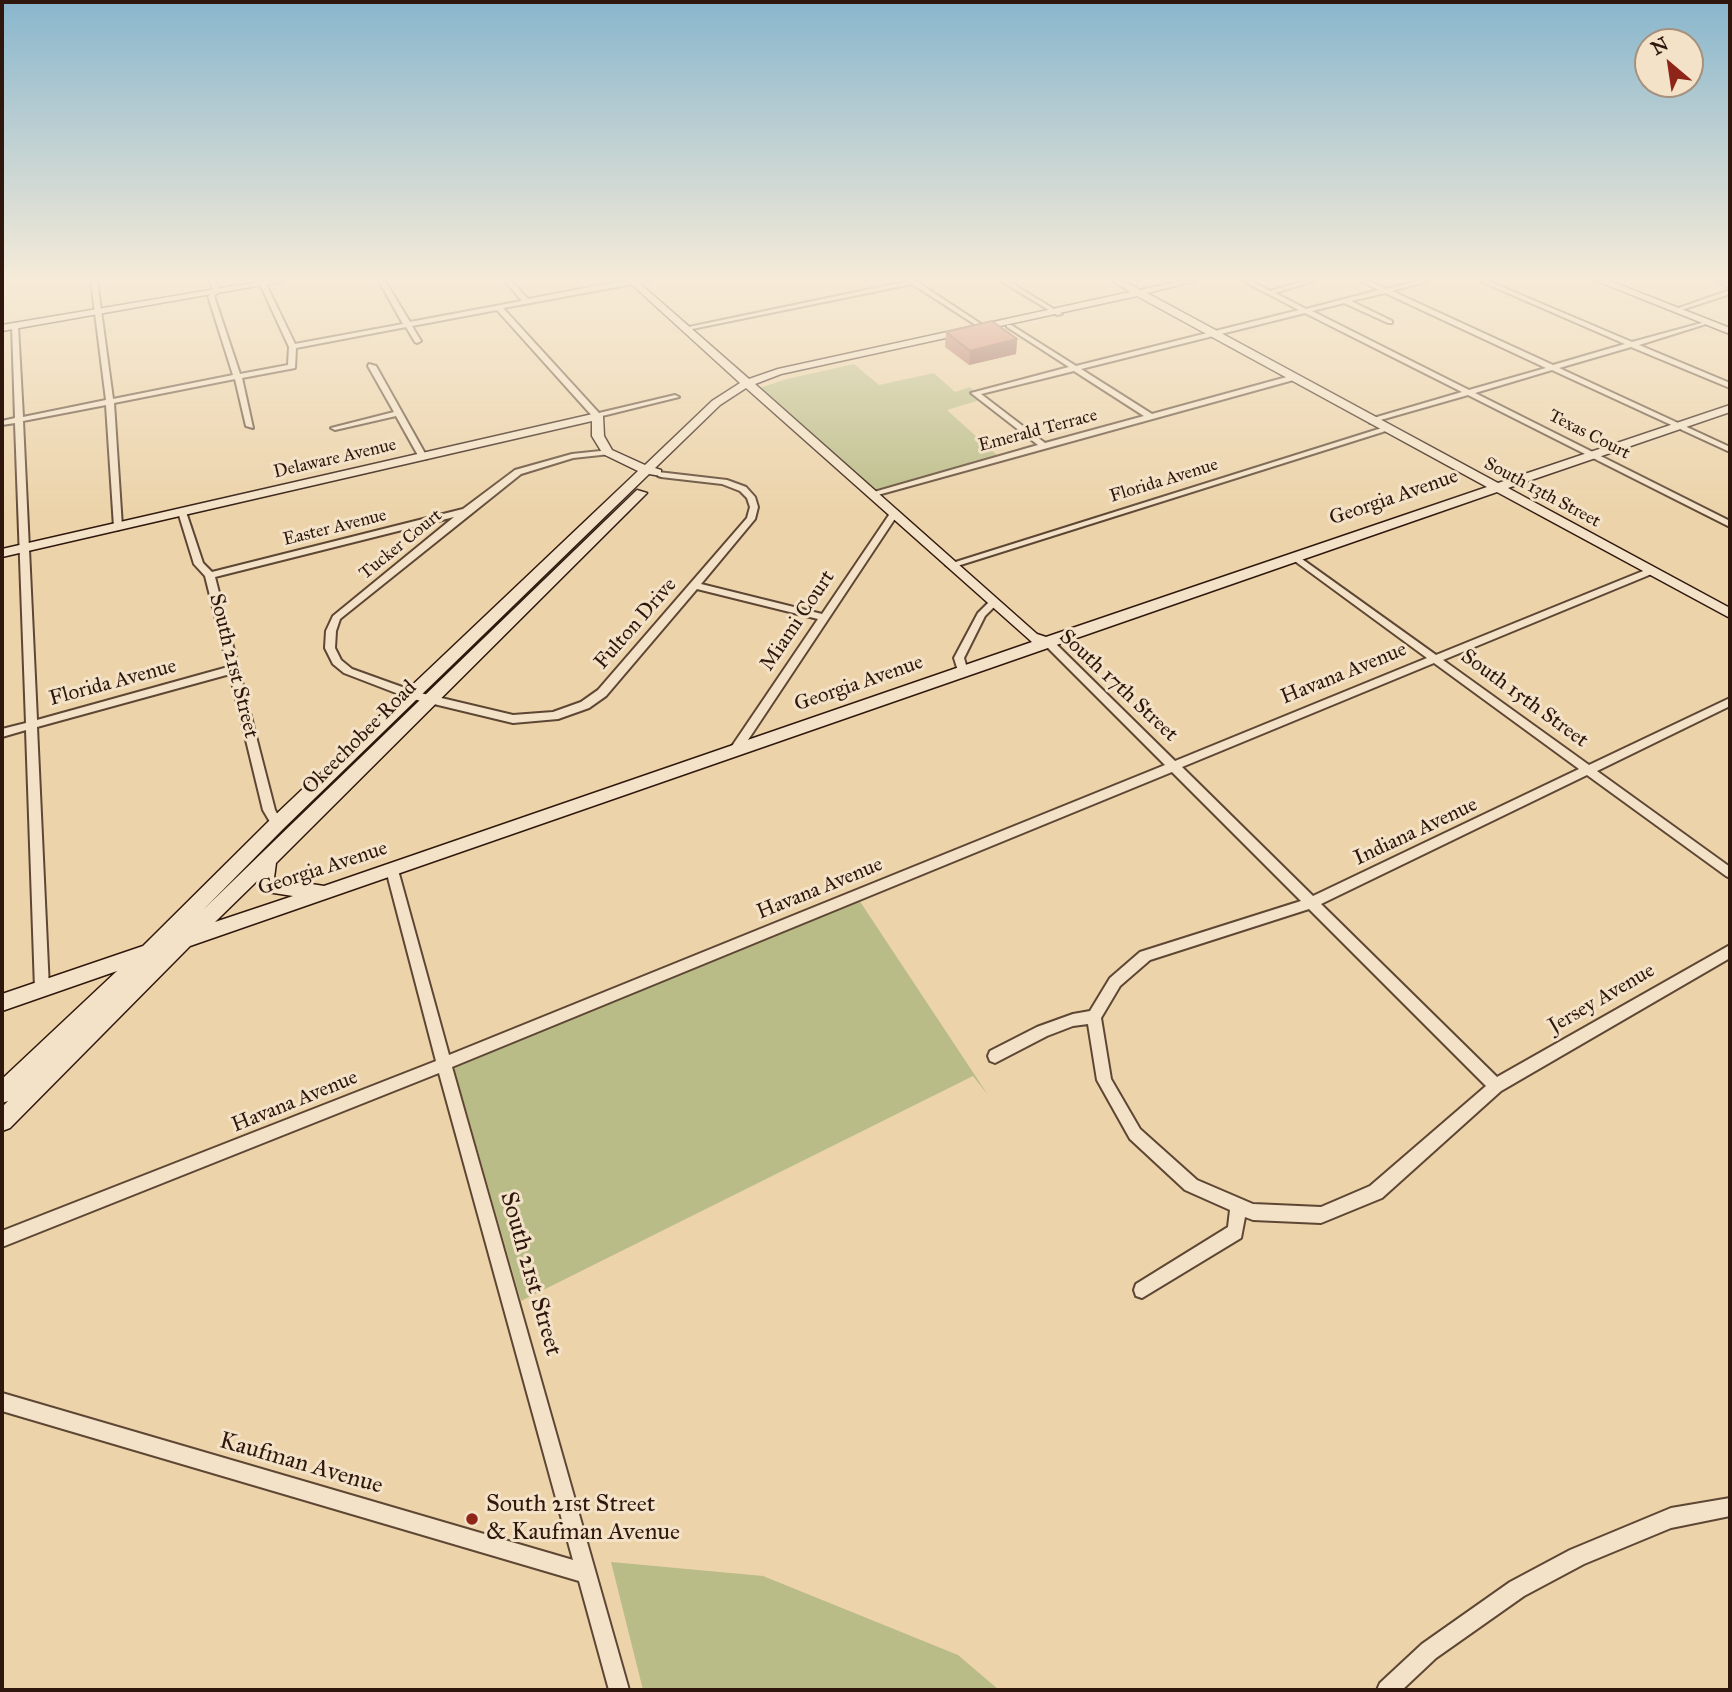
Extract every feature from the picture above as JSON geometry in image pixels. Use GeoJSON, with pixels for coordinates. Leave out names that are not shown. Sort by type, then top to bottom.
{"type":"FeatureCollection","features":[{"type":"Feature","properties":{"kind":"street"},"geometry":{"type":"LineString","coordinates":[[16,360],[42,989]]}},
{"type":"Feature","properties":{"kind":"street"},"geometry":{"type":"LineString","coordinates":[[104,360],[110,403],[118,527]]}},
{"type":"Feature","properties":{"kind":"street"},"geometry":{"type":"LineString","coordinates":[[232,360],[250,426]]}},
{"type":"Feature","properties":{"kind":"street"},"geometry":{"type":"LineString","coordinates":[[2,423],[238,378],[292,366],[292,360]]}},
{"type":"Feature","properties":{"kind":"street"},"geometry":{"type":"LineString","coordinates":[[546,360],[597,416],[598,436],[607,452],[654,472]]}},
{"type":"Feature","properties":{"kind":"street","name":"South 17th Street"},"geometry":{"type":"LineString","coordinates":[[721,360],[1032,637],[1050,644],[1496,1086]]}},
{"type":"Feature","properties":{"kind":"street"},"geometry":{"type":"LineString","coordinates":[[748,386],[778,372],[831,360]]}},
{"type":"Feature","properties":{"kind":"street"},"geometry":{"type":"LineString","coordinates":[[748,386],[860,360]]}},
{"type":"Feature","properties":{"kind":"street"},"geometry":{"type":"LineString","coordinates":[[1061,360],[1150,417]]}},
{"type":"Feature","properties":{"kind":"street"},"geometry":{"type":"LineString","coordinates":[[1044,446],[975,393],[1106,360]]}},
{"type":"Feature","properties":{"kind":"street","name":"South 13th Street"},"geometry":{"type":"LineString","coordinates":[[1264,360],[1730,614]]}},
{"type":"Feature","properties":{"kind":"street","name":"Texas Court"},"geometry":{"type":"LineString","coordinates":[[1405,360],[1730,524]]}},
{"type":"Feature","properties":{"kind":"street"},"geometry":{"type":"LineString","coordinates":[[1535,360],[1730,450]]}},
{"type":"Feature","properties":{"kind":"street"},"geometry":{"type":"LineString","coordinates":[[1373,421],[1579,360]]}},
{"type":"Feature","properties":{"kind":"street"},"geometry":{"type":"LineString","coordinates":[[1670,360],[1730,386]]}},
{"type":"Feature","properties":{"kind":"street"},"geometry":{"type":"LineString","coordinates":[[372,366],[423,457]]}},
{"type":"Feature","properties":{"kind":"street","name":"Emerald Terrace"},"geometry":{"type":"LineString","coordinates":[[871,494],[1294,377]]}},
{"type":"Feature","properties":{"kind":"street","name":"Okeechobee Road"},"geometry":{"type":"LineString","coordinates":[[2,1093],[413,695],[748,386]]}},
{"type":"Feature","properties":{"kind":"street","name":"Delaware Avenue"},"geometry":{"type":"LineString","coordinates":[[2,553],[675,397]]}},
{"type":"Feature","properties":{"kind":"street","name":"Georgia Avenue"},"geometry":{"type":"LineString","coordinates":[[2,1002],[393,870],[1730,408]]}},
{"type":"Feature","properties":{"kind":"street"},"geometry":{"type":"LineString","coordinates":[[335,428],[399,413]]}},
{"type":"Feature","properties":{"kind":"street","name":"Florida Avenue"},"geometry":{"type":"LineString","coordinates":[[951,565],[1388,429]]}},
{"type":"Feature","properties":{"kind":"street","name":"Tucker Court"},"geometry":{"type":"LineString","coordinates":[[413,695],[348,671],[337,662],[330,648],[331,631],[336,618],[518,472],[572,456],[607,452]]}},
{"type":"Feature","properties":{"kind":"street","name":"Okeechobee Road"},"geometry":{"type":"LineString","coordinates":[[2,1121],[433,698],[654,472]]}},
{"type":"Feature","properties":{"kind":"street","name":"Fulton Drive"},"geometry":{"type":"LineString","coordinates":[[413,695],[513,719],[554,716],[585,705],[602,693],[751,519],[754,507],[751,496],[743,489],[724,482],[654,472]]}},
{"type":"Feature","properties":{"kind":"street","name":"Easter Avenue"},"geometry":{"type":"LineString","coordinates":[[210,575],[467,511]]}},
{"type":"Feature","properties":{"kind":"street","name":"South 21st Street"},"geometry":{"type":"LineString","coordinates":[[182,512],[199,564],[210,575],[269,810],[277,824]]}},
{"type":"Feature","properties":{"kind":"street","name":"Miami Court"},"geometry":{"type":"LineString","coordinates":[[736,750],[822,617],[894,514]]}},
{"type":"Feature","properties":{"kind":"street","name":"South 15th Street"},"geometry":{"type":"LineString","coordinates":[[1295,557],[1730,873]]}},
{"type":"Feature","properties":{"kind":"street","name":"Havana Avenue"},"geometry":{"type":"LineString","coordinates":[[2,1239],[443,1064],[1651,571]]}},
{"type":"Feature","properties":{"kind":"street"},"geometry":{"type":"LineString","coordinates":[[694,585],[822,617]]}},
{"type":"Feature","properties":{"kind":"street"},"geometry":{"type":"LineString","coordinates":[[963,672],[959,659],[981,615],[994,602]]}},
{"type":"Feature","properties":{"kind":"street","name":"Florida Avenue"},"geometry":{"type":"LineString","coordinates":[[2,733],[234,669]]}},
{"type":"Feature","properties":{"kind":"street","name":"Indiana Avenue"},"geometry":{"type":"LineString","coordinates":[[1094,1017],[1115,982],[1145,956],[1313,902],[1730,702]]}},
{"type":"Feature","properties":{"kind":"street"},"geometry":{"type":"LineString","coordinates":[[268,860],[264,871],[266,882],[273,887],[328,891]]}},
{"type":"Feature","properties":{"kind":"street","name":"South 21st Street"},"geometry":{"type":"LineString","coordinates":[[393,870],[443,1064],[620,1690]]}},
{"type":"Feature","properties":{"kind":"street","name":"Jersey Avenue"},"geometry":{"type":"LineString","coordinates":[[1094,1017],[1104,1080],[1135,1134],[1191,1185],[1254,1212],[1321,1215],[1376,1192],[1496,1086],[1730,951]]}},
{"type":"Feature","properties":{"kind":"street"},"geometry":{"type":"LineString","coordinates":[[64,981],[90,980],[98,984],[98,1002]]}},
{"type":"Feature","properties":{"kind":"street"},"geometry":{"type":"LineString","coordinates":[[995,1056],[1042,1031],[1073,1020],[1094,1017]]}},
{"type":"Feature","properties":{"kind":"street"},"geometry":{"type":"LineString","coordinates":[[1142,1290],[1235,1232],[1239,1205]]}},
{"type":"Feature","properties":{"kind":"street","name":"Kaufman Avenue"},"geometry":{"type":"LineString","coordinates":[[2,1402],[587,1574]]}},
{"type":"Feature","properties":{"kind":"street"},"geometry":{"type":"LineString","coordinates":[[1387,1690],[1429,1651],[1517,1589],[1577,1557],[1671,1518],[1730,1507]]}},
{"type":"Feature","properties":{"kind":"green space"},"geometry":{"type":"Polygon","coordinates":[[[854,364],[879,385],[934,373],[955,392],[970,387],[974,391],[970,392],[980,400],[947,410],[998,456],[873,490],[760,388],[854,364]]]}},
{"type":"Feature","properties":{"kind":"green space"},"geometry":{"type":"Polygon","coordinates":[[[859,900],[988,1095],[973,1076],[521,1301],[454,1068],[859,900]]]}},
{"type":"Feature","properties":{"kind":"green space"},"geometry":{"type":"Polygon","coordinates":[[[611,1562],[763,1576],[958,1655],[999,1690],[643,1690],[611,1562]]]}},
{"type":"Feature","properties":{"kind":"place","name":"South 21st Street & Kaufman Avenue"},"geometry":{"type":"Point","coordinates":[472,1519]}}]}
